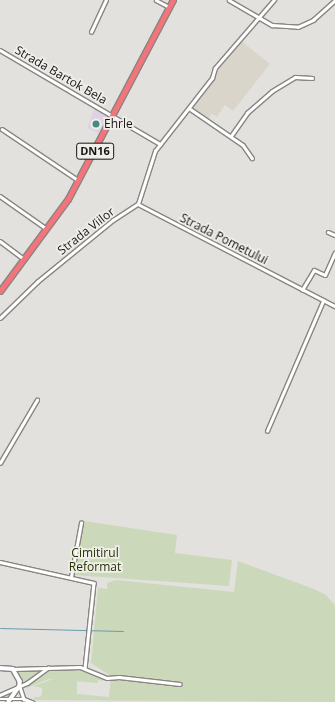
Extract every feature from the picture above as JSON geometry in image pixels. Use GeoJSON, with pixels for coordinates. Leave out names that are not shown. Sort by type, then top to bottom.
{"type":"FeatureCollection","features":[{"type":"Feature","properties":{"kind":"highway","name":"DN16"},"geometry":{"type":"LineString","coordinates":[[0,291],[47,228],[79,181],[173,0]]}},
{"type":"Feature","properties":{"kind":"street"},"geometry":{"type":"LineString","coordinates":[[91,32],[106,0]]}},
{"type":"Feature","properties":{"kind":"street"},"geometry":{"type":"LineString","coordinates":[[156,0],[170,7]]}},
{"type":"Feature","properties":{"kind":"street"},"geometry":{"type":"LineString","coordinates":[[229,0],[236,1],[260,17],[279,27],[298,27],[313,20],[335,0]]}},
{"type":"Feature","properties":{"kind":"street"},"geometry":{"type":"LineString","coordinates":[[138,204],[152,156],[160,144],[212,78],[215,68],[274,0]]}},
{"type":"Feature","properties":{"kind":"street","name":"Strada Bartok Bela"},"geometry":{"type":"LineString","coordinates":[[0,50],[114,115]]}},
{"type":"Feature","properties":{"kind":"street"},"geometry":{"type":"LineString","coordinates":[[231,136],[247,113],[272,91],[296,77],[312,78]]}},
{"type":"Feature","properties":{"kind":"street"},"geometry":{"type":"LineString","coordinates":[[189,108],[231,136],[246,148],[252,158]]}},
{"type":"Feature","properties":{"kind":"street"},"geometry":{"type":"LineString","coordinates":[[114,115],[160,144]]}},
{"type":"Feature","properties":{"kind":"street"},"geometry":{"type":"LineString","coordinates":[[2,129],[79,181]]}},
{"type":"Feature","properties":{"kind":"street"},"geometry":{"type":"LineString","coordinates":[[0,196],[47,228]]}},
{"type":"Feature","properties":{"kind":"street","name":"Strada Pometului"},"geometry":{"type":"LineString","coordinates":[[138,204],[335,306]]}},
{"type":"Feature","properties":{"kind":"street","name":"Strada Viilor"},"geometry":{"type":"LineString","coordinates":[[0,318],[37,282],[113,220],[138,204]]}},
{"type":"Feature","properties":{"kind":"street"},"geometry":{"type":"LineString","coordinates":[[328,232],[335,235]]}},
{"type":"Feature","properties":{"kind":"street"},"geometry":{"type":"LineString","coordinates":[[0,241],[24,259]]}},
{"type":"Feature","properties":{"kind":"street"},"geometry":{"type":"LineString","coordinates":[[302,290],[314,270],[325,275],[335,253]]}},
{"type":"Feature","properties":{"kind":"street"},"geometry":{"type":"LineString","coordinates":[[267,431],[323,301]]}},
{"type":"Feature","properties":{"kind":"street"},"geometry":{"type":"LineString","coordinates":[[0,463],[16,432],[38,400]]}},
{"type":"Feature","properties":{"kind":"street"},"geometry":{"type":"LineString","coordinates":[[71,577],[81,523]]}},
{"type":"Feature","properties":{"kind":"street"},"geometry":{"type":"LineString","coordinates":[[0,562],[94,583],[88,629],[86,668]]}},
{"type":"Feature","properties":{"kind":"street"},"geometry":{"type":"LineString","coordinates":[[0,668],[86,668],[104,678],[180,684]]}},
{"type":"Feature","properties":{"kind":"street"},"geometry":{"type":"LineString","coordinates":[[0,695],[20,686],[48,668]]}},
{"type":"Feature","properties":{"kind":"street"},"geometry":{"type":"LineString","coordinates":[[13,669],[20,681],[24,699]]}},
{"type":"Feature","properties":{"kind":"street"},"geometry":{"type":"LineString","coordinates":[[10,700],[20,686]]}},
{"type":"Feature","properties":{"kind":"street"},"geometry":{"type":"LineString","coordinates":[[0,699],[24,699],[32,702]]}},
{"type":"Feature","properties":{"kind":"shaded area"},"geometry":{"type":"Polygon","coordinates":[[[240,40],[270,64],[233,111],[225,105],[217,117],[212,114],[208,119],[191,108],[215,76],[216,69],[240,40]]]}},
{"type":"Feature","properties":{"kind":"shaded area"},"geometry":{"type":"Polygon","coordinates":[[[95,107],[110,115],[100,134],[87,128],[95,107]]]}},
{"type":"Feature","properties":{"kind":"green space","name":"Cimitirul Reformat"},"geometry":{"type":"Polygon","coordinates":[[[84,521],[177,535],[175,553],[232,560],[229,586],[73,575],[84,521]]]}},
{"type":"Feature","properties":{"kind":"green space"},"geometry":{"type":"Polygon","coordinates":[[[238,561],[314,589],[326,595],[335,605],[335,702],[34,700],[34,697],[40,697],[42,694],[42,688],[34,686],[53,679],[77,681],[77,694],[109,697],[111,676],[91,663],[98,588],[107,589],[107,583],[116,580],[234,592],[238,561]]]}},
{"type":"Feature","properties":{"kind":"green space"},"geometry":{"type":"Polygon","coordinates":[[[80,667],[104,677],[103,681],[98,680],[98,683],[49,679],[27,688],[25,684],[20,686],[20,681],[13,669],[80,667]]]}},
{"type":"Feature","properties":{"kind":"green space"},"geometry":{"type":"Polygon","coordinates":[[[20,686],[11,698],[0,699],[0,695],[20,686]]]}},
{"type":"Feature","properties":{"kind":"waterway"},"geometry":{"type":"LineString","coordinates":[[0,628],[123,631]]}},
{"type":"Feature","properties":{"kind":"place","name":"Ehrle"},"geometry":{"type":"Point","coordinates":[96,124]}}]}
